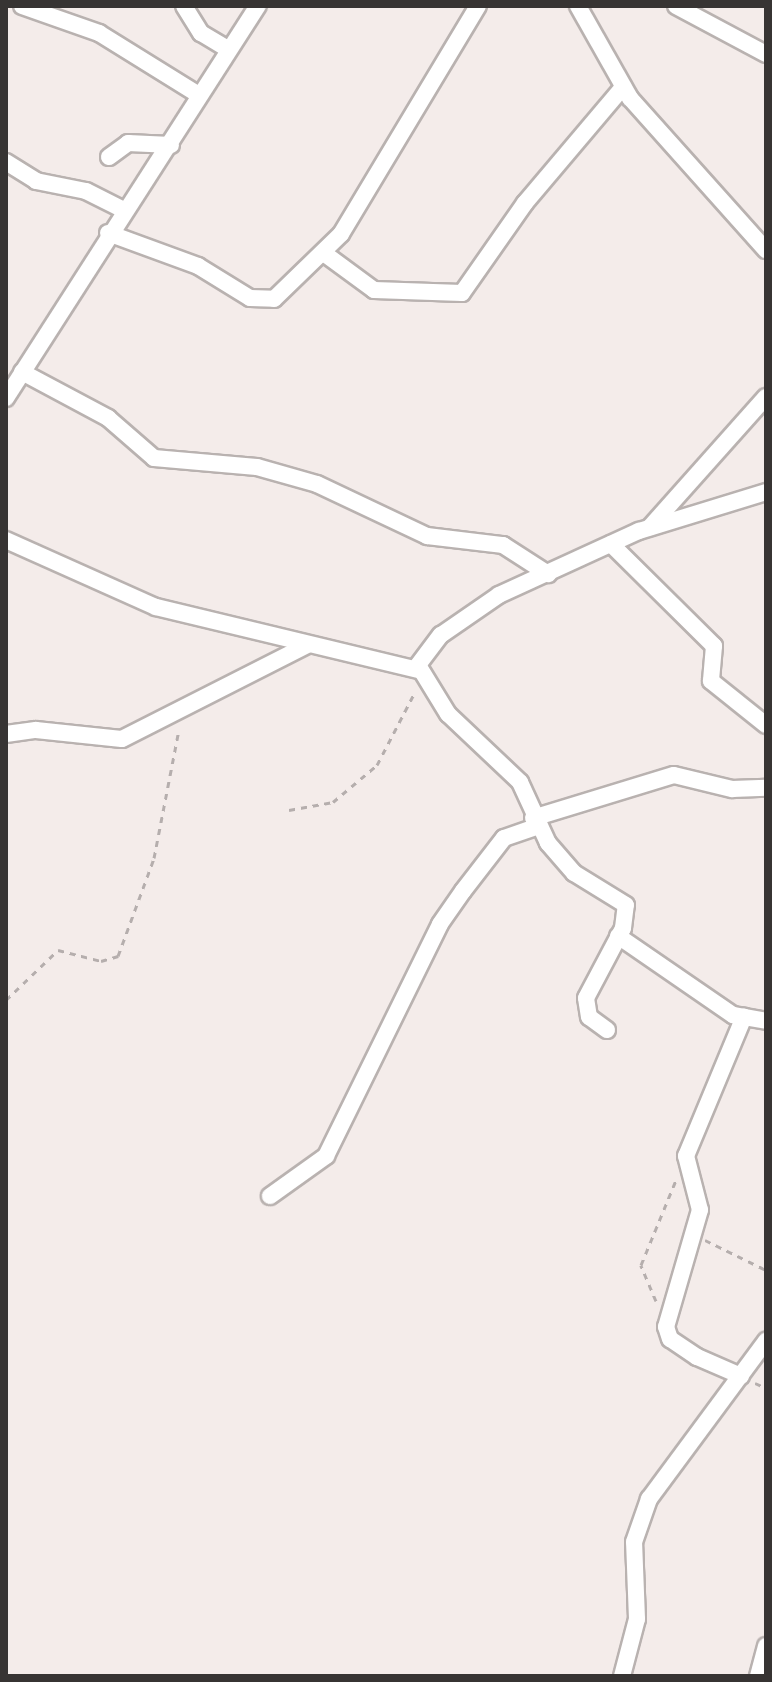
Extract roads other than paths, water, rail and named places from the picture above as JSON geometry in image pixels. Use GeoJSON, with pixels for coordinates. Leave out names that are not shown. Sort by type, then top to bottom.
{"type":"FeatureCollection","features":[{"type":"Feature","properties":{"kind":"street"},"geometry":{"type":"LineString","coordinates":[[22,6],[99,33],[199,95]]}},
{"type":"Feature","properties":{"kind":"street"},"geometry":{"type":"LineString","coordinates":[[184,6],[201,33],[226,48]]}},
{"type":"Feature","properties":{"kind":"street"},"geometry":{"type":"LineString","coordinates":[[6,398],[108,233],[171,145],[226,48],[258,6]]}},
{"type":"Feature","properties":{"kind":"street"},"geometry":{"type":"LineString","coordinates":[[108,233],[198,266],[260,301],[294,285],[325,254],[478,6]]}},
{"type":"Feature","properties":{"kind":"street"},"geometry":{"type":"LineString","coordinates":[[578,6],[623,87],[766,250]]}},
{"type":"Feature","properties":{"kind":"street"},"geometry":{"type":"LineString","coordinates":[[676,6],[766,54]]}},
{"type":"Feature","properties":{"kind":"street"},"geometry":{"type":"LineString","coordinates":[[325,254],[374,290],[462,293],[525,203],[623,87]]}},
{"type":"Feature","properties":{"kind":"street"},"geometry":{"type":"LineString","coordinates":[[109,157],[128,143],[171,145]]}},
{"type":"Feature","properties":{"kind":"street"},"geometry":{"type":"LineString","coordinates":[[6,162],[36,181],[86,191],[124,210]]}},
{"type":"Feature","properties":{"kind":"street"},"geometry":{"type":"LineString","coordinates":[[22,372],[108,418],[154,458],[257,467],[317,484],[427,536],[503,545],[548,574]]}},
{"type":"Feature","properties":{"kind":"street"},"geometry":{"type":"LineString","coordinates":[[649,528],[766,397]]}},
{"type":"Feature","properties":{"kind":"street"},"geometry":{"type":"LineString","coordinates":[[420,674],[465,615],[649,528],[766,492]]}},
{"type":"Feature","properties":{"kind":"street"},"geometry":{"type":"LineString","coordinates":[[6,540],[156,607],[420,674],[457,724],[520,782],[535,822],[574,873],[626,905],[618,936],[586,998],[589,1017],[607,1030]]}},
{"type":"Feature","properties":{"kind":"street"},"geometry":{"type":"LineString","coordinates":[[611,544],[714,646],[711,681],[766,725]]}},
{"type":"Feature","properties":{"kind":"street"},"geometry":{"type":"LineString","coordinates":[[6,734],[36,730],[107,742],[180,713],[309,644]]}},
{"type":"Feature","properties":{"kind":"street"},"geometry":{"type":"LineString","coordinates":[[270,1196],[326,1156],[440,924],[504,838],[535,822],[674,775],[732,789],[766,788]]}},
{"type":"Feature","properties":{"kind":"street"},"geometry":{"type":"LineString","coordinates":[[618,936],[744,1017],[766,1021]]}},
{"type":"Feature","properties":{"kind":"street"},"geometry":{"type":"LineString","coordinates":[[741,1376],[670,1339],[667,1318],[694,1233],[700,1197],[686,1172],[686,1156],[744,1017]]}},
{"type":"Feature","properties":{"kind":"street"},"geometry":{"type":"LineString","coordinates":[[622,1676],[637,1619],[640,1523],[677,1454],[766,1341]]}},
{"type":"Feature","properties":{"kind":"street"},"geometry":{"type":"LineString","coordinates":[[758,1676],[766,1646]]}}]}
